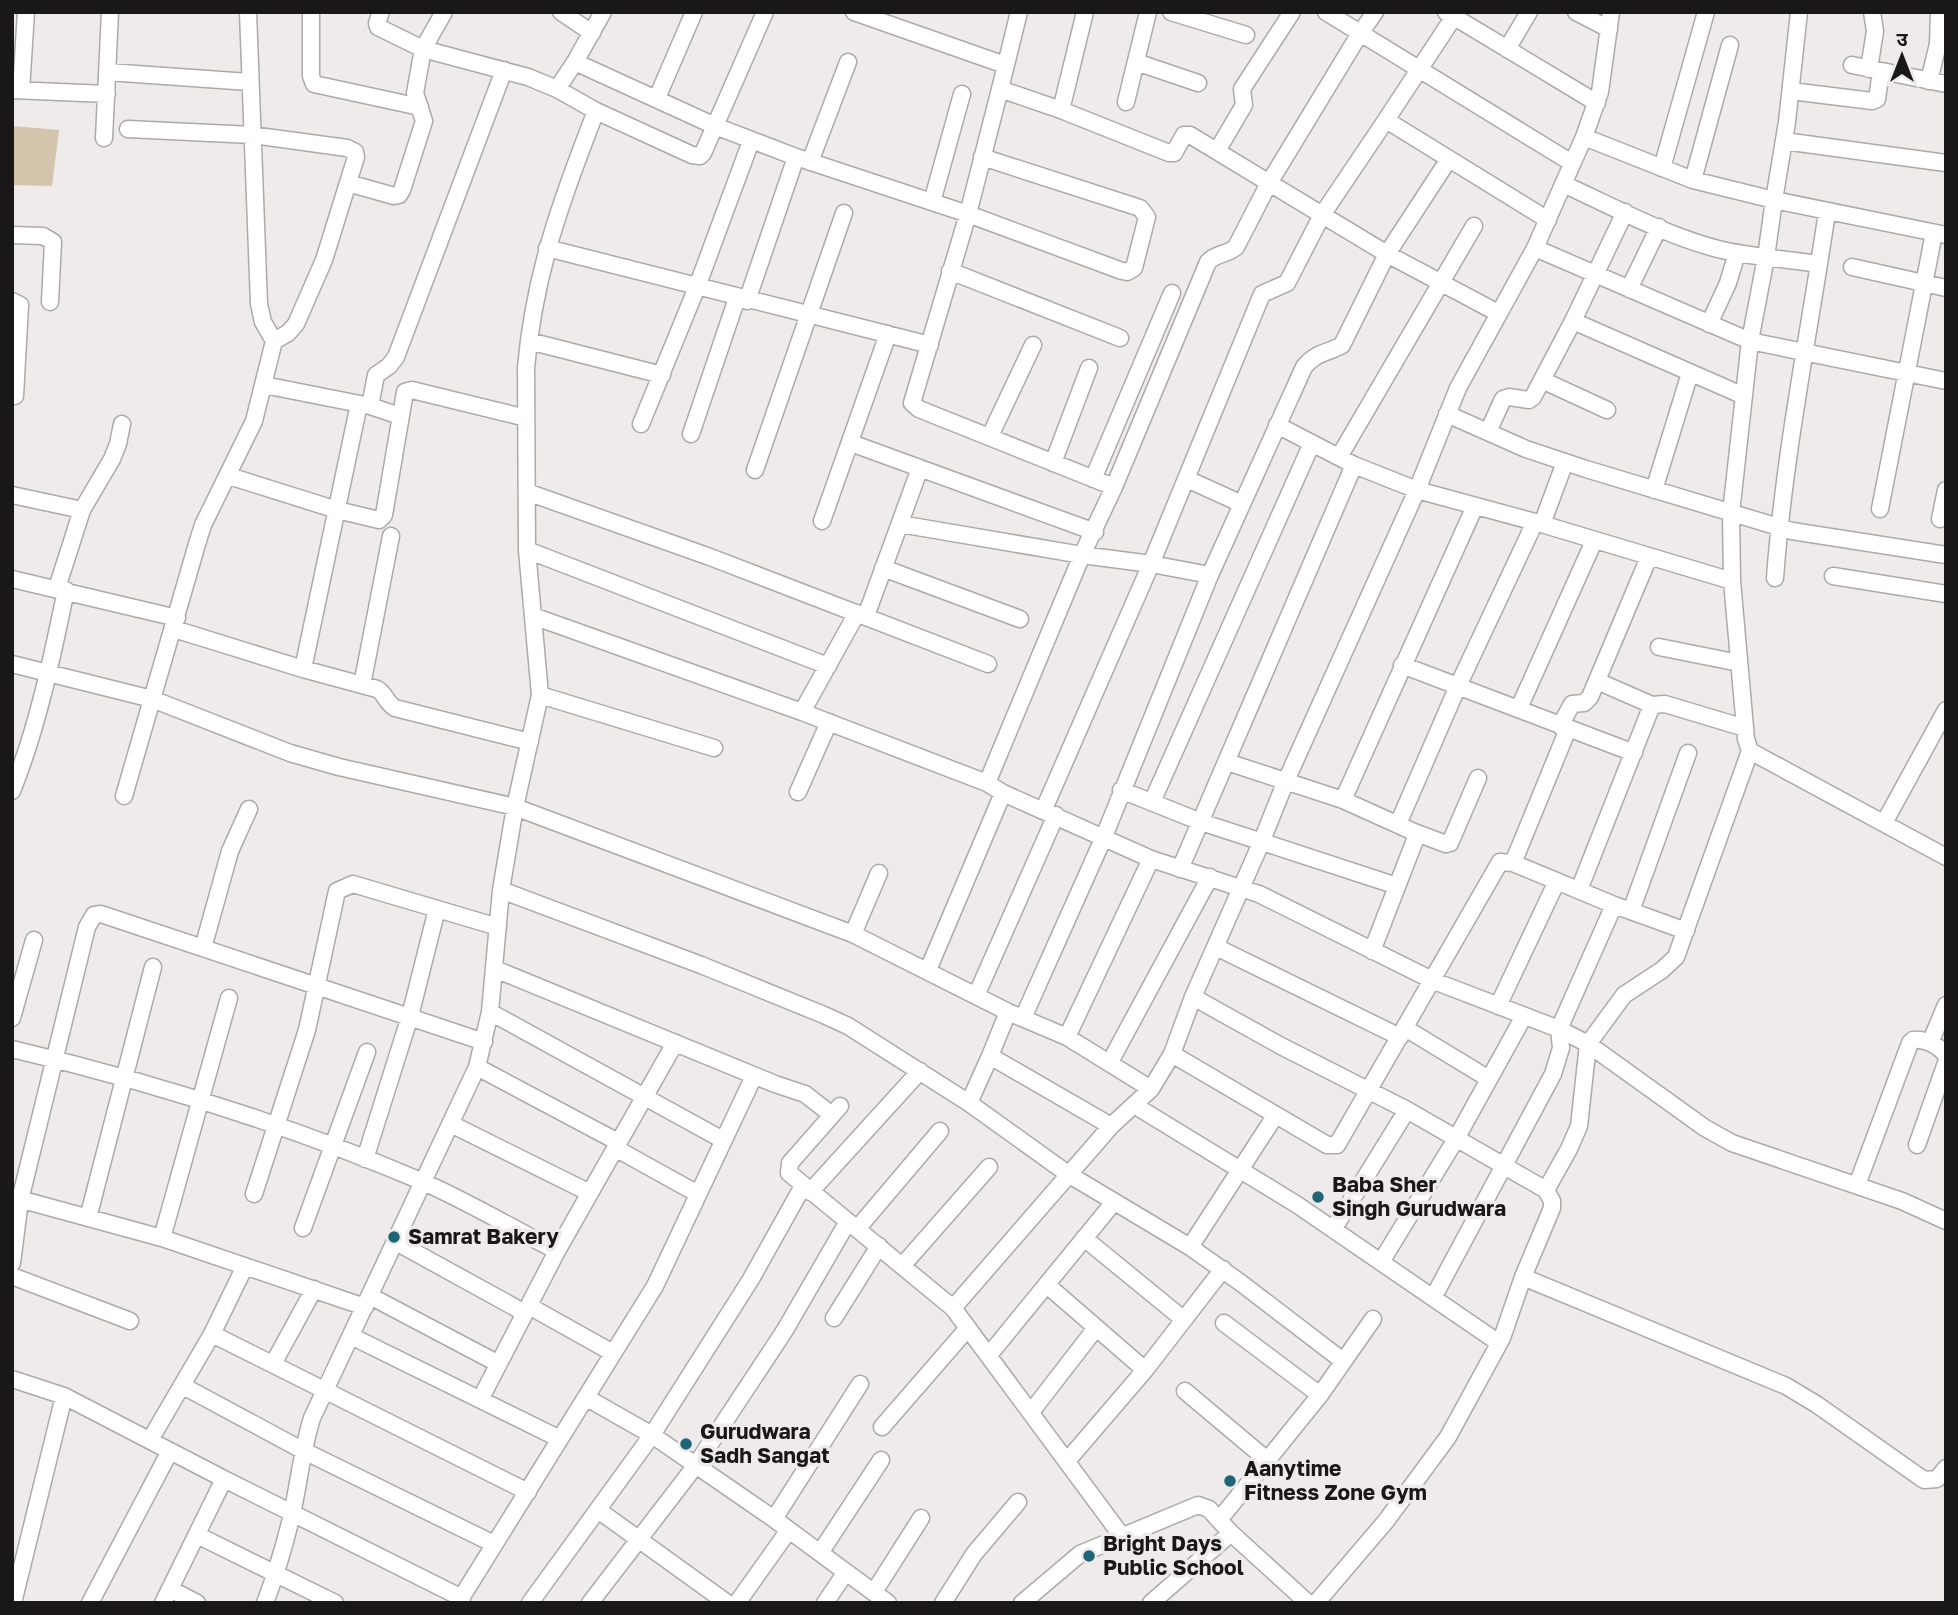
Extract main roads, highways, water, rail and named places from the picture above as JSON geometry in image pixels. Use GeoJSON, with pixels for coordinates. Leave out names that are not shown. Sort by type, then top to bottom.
{"type":"FeatureCollection","features":[{"type":"Feature","properties":{"kind":"place","name":"Baba Sher Singh Gurudwara"},"geometry":{"type":"Point","coordinates":[1318,1197]}},
{"type":"Feature","properties":{"kind":"place","name":"Samrat Bakery"},"geometry":{"type":"Point","coordinates":[394,1237]}},
{"type":"Feature","properties":{"kind":"place","name":"Gurudwara Sadh Sangat"},"geometry":{"type":"Point","coordinates":[686,1444]}},
{"type":"Feature","properties":{"kind":"place","name":"Aanytime Fitness Zone Gym"},"geometry":{"type":"Point","coordinates":[1230,1481]}},
{"type":"Feature","properties":{"kind":"place","name":"Bright Days Public School"},"geometry":{"type":"Point","coordinates":[1089,1556]}}]}
